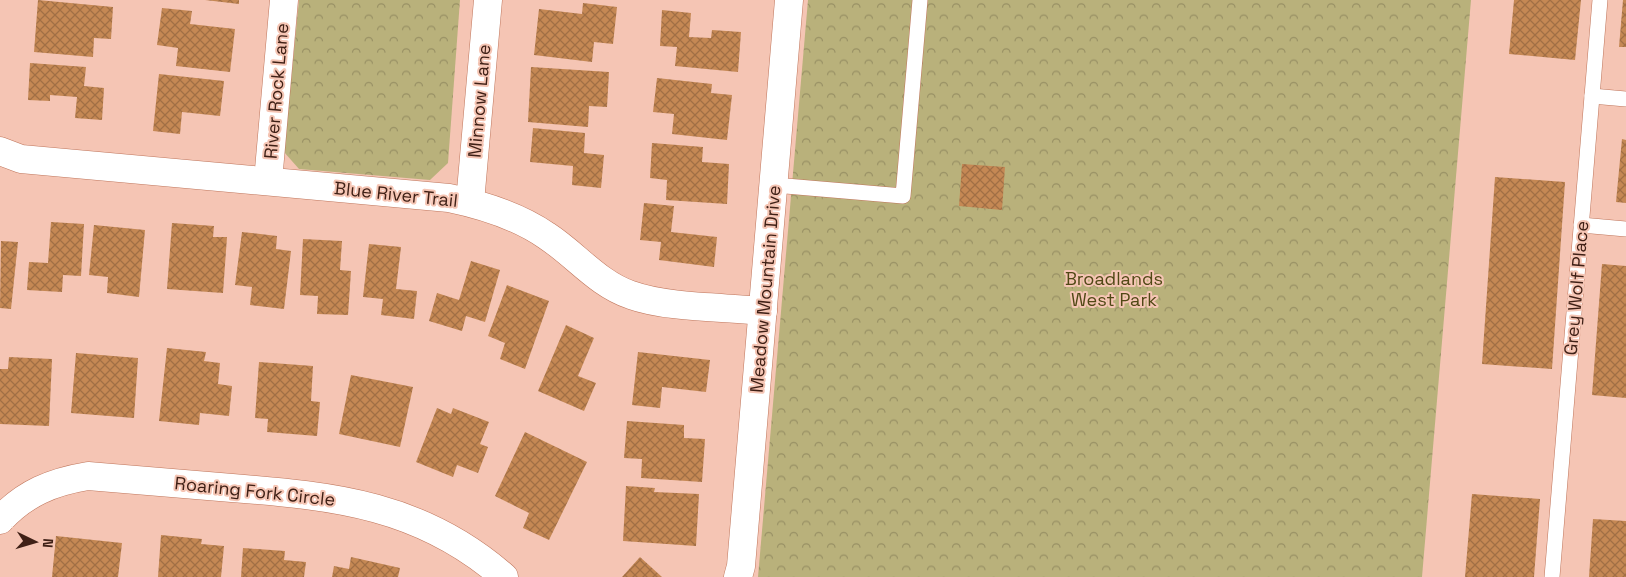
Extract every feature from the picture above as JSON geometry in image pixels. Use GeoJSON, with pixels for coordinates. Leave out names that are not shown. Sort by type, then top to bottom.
{"type":"FeatureCollection","features":[{"type":"Feature","properties":{"kind":"street","name":"River Rock Lane"},"geometry":{"type":"LineString","coordinates":[[268,181],[284,0]]}},
{"type":"Feature","properties":{"kind":"street","name":"Minnow Lane"},"geometry":{"type":"LineString","coordinates":[[470,202],[488,0]]}},
{"type":"Feature","properties":{"kind":"street","name":"Meadow Mountain Drive"},"geometry":{"type":"LineString","coordinates":[[738,577],[741,566],[789,0]]}},
{"type":"Feature","properties":{"kind":"street","name":"Blue River Trail"},"geometry":{"type":"LineString","coordinates":[[1,154],[21,160],[268,181],[448,198],[470,202],[510,216],[547,236],[606,283],[631,295],[659,302],[763,311]]}},
{"type":"Feature","properties":{"kind":"street","name":"Roaring Fork Circle"},"geometry":{"type":"LineString","coordinates":[[0,520],[10,509],[34,491],[61,480],[88,476],[305,494],[355,502],[403,516],[448,538],[490,565],[504,577]]}},
{"type":"Feature","properties":{"kind":"lane"},"geometry":{"type":"LineString","coordinates":[[774,185],[903,196],[920,0]]}},
{"type":"Feature","properties":{"kind":"lane","name":"Grey Wolf Place"},"geometry":{"type":"LineString","coordinates":[[1552,577],[1600,0]]}},
{"type":"Feature","properties":{"kind":"lane"},"geometry":{"type":"LineString","coordinates":[[1592,96],[1626,99]]}},
{"type":"Feature","properties":{"kind":"lane"},"geometry":{"type":"LineString","coordinates":[[1581,225],[1626,228]]}},
{"type":"Feature","properties":{"kind":"green space"},"geometry":{"type":"Polygon","coordinates":[[[299,0],[460,0],[448,163],[430,180],[299,169],[284,152],[299,0]]]}},
{"type":"Feature","properties":{"kind":"green space","name":"Broadlands West Park"},"geometry":{"type":"Polygon","coordinates":[[[808,0],[1471,0],[1422,577],[758,577],[808,0]]]}},
{"type":"Feature","properties":{"kind":"building"},"geometry":{"type":"Polygon","coordinates":[[[38,0],[113,7],[111,39],[94,38],[93,57],[34,52],[38,0]]]}},
{"type":"Feature","properties":{"kind":"building"},"geometry":{"type":"Polygon","coordinates":[[[205,0],[239,0],[239,4],[205,0]]]}},
{"type":"Feature","properties":{"kind":"building"},"geometry":{"type":"Polygon","coordinates":[[[1514,0],[1581,0],[1575,60],[1509,54],[1514,0]]]}},
{"type":"Feature","properties":{"kind":"building"},"geometry":{"type":"Polygon","coordinates":[[[1623,0],[1626,0],[1626,47],[1619,47],[1623,0]]]}},
{"type":"Feature","properties":{"kind":"building"},"geometry":{"type":"Polygon","coordinates":[[[583,3],[617,7],[613,44],[594,42],[592,62],[534,55],[539,9],[582,14],[583,3]]]}},
{"type":"Feature","properties":{"kind":"building"},"geometry":{"type":"Polygon","coordinates":[[[162,8],[192,11],[190,24],[235,29],[230,72],[176,66],[178,48],[157,45],[162,8]]]}},
{"type":"Feature","properties":{"kind":"building"},"geometry":{"type":"Polygon","coordinates":[[[662,10],[691,13],[689,37],[711,38],[712,30],[741,32],[738,72],[675,66],[677,47],[660,46],[662,10]]]}},
{"type":"Feature","properties":{"kind":"building"},"geometry":{"type":"Polygon","coordinates":[[[30,63],[86,67],[84,86],[104,88],[102,120],[75,118],[77,97],[50,95],[50,101],[28,100],[30,63]]]}},
{"type":"Feature","properties":{"kind":"building"},"geometry":{"type":"Polygon","coordinates":[[[531,67],[609,72],[607,107],[589,106],[588,127],[528,122],[531,67]]]}},
{"type":"Feature","properties":{"kind":"building"},"geometry":{"type":"Polygon","coordinates":[[[159,74],[224,81],[220,116],[182,112],[180,134],[153,131],[159,74]]]}},
{"type":"Feature","properties":{"kind":"building"},"geometry":{"type":"Polygon","coordinates":[[[657,78],[712,84],[711,93],[732,95],[727,140],[672,134],[674,114],[653,112],[657,78]]]}},
{"type":"Feature","properties":{"kind":"building"},"geometry":{"type":"Polygon","coordinates":[[[533,128],[585,133],[584,153],[604,155],[601,188],[572,185],[573,166],[530,162],[533,128]]]}},
{"type":"Feature","properties":{"kind":"building"},"geometry":{"type":"Polygon","coordinates":[[[1622,139],[1626,140],[1626,203],[1616,202],[1622,139]]]}},
{"type":"Feature","properties":{"kind":"building"},"geometry":{"type":"Polygon","coordinates":[[[652,143],[703,147],[702,162],[729,164],[727,204],[666,200],[667,180],[650,178],[652,143]]]}},
{"type":"Feature","properties":{"kind":"building"},"geometry":{"type":"Polygon","coordinates":[[[962,164],[1005,167],[1002,210],[959,206],[962,164]]]}},
{"type":"Feature","properties":{"kind":"building"},"geometry":{"type":"Polygon","coordinates":[[[1495,177],[1565,182],[1552,369],[1482,364],[1495,177]]]}},
{"type":"Feature","properties":{"kind":"building"},"geometry":{"type":"Polygon","coordinates":[[[644,203],[674,206],[671,232],[717,237],[714,267],[659,260],[661,242],[640,240],[644,203]]]}},
{"type":"Feature","properties":{"kind":"building"},"geometry":{"type":"Polygon","coordinates":[[[51,222],[84,224],[81,276],[63,275],[62,292],[27,290],[29,262],[48,263],[51,222]]]}},
{"type":"Feature","properties":{"kind":"building"},"geometry":{"type":"Polygon","coordinates":[[[172,223],[214,226],[213,237],[227,237],[223,293],[167,289],[172,223]]]}},
{"type":"Feature","properties":{"kind":"building"},"geometry":{"type":"Polygon","coordinates":[[[94,225],[145,230],[139,297],[107,293],[108,277],[89,275],[94,225]]]}},
{"type":"Feature","properties":{"kind":"building"},"geometry":{"type":"Polygon","coordinates":[[[242,232],[277,236],[276,249],[291,251],[284,309],[250,305],[252,287],[235,285],[242,232]]]}},
{"type":"Feature","properties":{"kind":"building"},"geometry":{"type":"Polygon","coordinates":[[[303,239],[342,241],[340,270],[351,271],[348,315],[317,314],[318,296],[300,295],[303,239]]]}},
{"type":"Feature","properties":{"kind":"building"},"geometry":{"type":"Polygon","coordinates":[[[1,241],[18,242],[11,309],[0,308],[1,241]]]}},
{"type":"Feature","properties":{"kind":"building"},"geometry":{"type":"Polygon","coordinates":[[[369,244],[401,247],[396,289],[417,291],[414,319],[381,315],[383,299],[363,297],[369,244]]]}},
{"type":"Feature","properties":{"kind":"building"},"geometry":{"type":"Polygon","coordinates":[[[471,261],[500,270],[485,322],[466,316],[462,331],[429,321],[437,293],[459,300],[471,261]]]}},
{"type":"Feature","properties":{"kind":"building"},"geometry":{"type":"Polygon","coordinates":[[[1602,264],[1626,266],[1626,398],[1592,395],[1602,264]]]}},
{"type":"Feature","properties":{"kind":"building"},"geometry":{"type":"Polygon","coordinates":[[[507,285],[549,301],[525,369],[500,359],[505,343],[488,336],[507,285]]]}},
{"type":"Feature","properties":{"kind":"building"},"geometry":{"type":"Polygon","coordinates":[[[566,325],[594,338],[578,376],[596,383],[584,411],[538,391],[566,325]]]}},
{"type":"Feature","properties":{"kind":"building"},"geometry":{"type":"Polygon","coordinates":[[[167,348],[206,352],[204,361],[220,363],[218,384],[232,386],[229,416],[200,413],[199,425],[159,421],[167,348]]]}},
{"type":"Feature","properties":{"kind":"building"},"geometry":{"type":"Polygon","coordinates":[[[638,352],[710,360],[706,392],[662,387],[660,408],[632,405],[638,352]]]}},
{"type":"Feature","properties":{"kind":"building"},"geometry":{"type":"Polygon","coordinates":[[[76,353],[138,358],[134,418],[71,413],[76,353]]]}},
{"type":"Feature","properties":{"kind":"building"},"geometry":{"type":"Polygon","coordinates":[[[9,357],[52,359],[49,426],[0,424],[0,369],[8,369],[9,357]]]}},
{"type":"Feature","properties":{"kind":"building"},"geometry":{"type":"Polygon","coordinates":[[[259,362],[313,366],[311,401],[320,402],[317,436],[267,432],[268,419],[255,418],[259,362]]]}},
{"type":"Feature","properties":{"kind":"building"},"geometry":{"type":"Polygon","coordinates":[[[351,375],[413,387],[400,447],[339,434],[351,375]]]}},
{"type":"Feature","properties":{"kind":"building"},"geometry":{"type":"Polygon","coordinates":[[[437,408],[451,414],[453,408],[489,422],[480,444],[488,447],[478,473],[457,465],[453,477],[416,462],[437,408]]]}},
{"type":"Feature","properties":{"kind":"building"},"geometry":{"type":"Polygon","coordinates":[[[627,421],[684,425],[684,438],[705,439],[702,482],[641,478],[642,459],[624,458],[627,421]]]}},
{"type":"Feature","properties":{"kind":"building"},"geometry":{"type":"Polygon","coordinates":[[[525,432],[587,462],[549,540],[523,528],[529,513],[495,496],[525,432]]]}},
{"type":"Feature","properties":{"kind":"building"},"geometry":{"type":"Polygon","coordinates":[[[626,486],[655,488],[654,492],[699,494],[696,546],[623,541],[626,486]]]}},
{"type":"Feature","properties":{"kind":"building"},"geometry":{"type":"Polygon","coordinates":[[[1472,494],[1540,499],[1534,577],[1465,577],[1472,494]]]}},
{"type":"Feature","properties":{"kind":"building"},"geometry":{"type":"Polygon","coordinates":[[[1593,519],[1626,521],[1626,577],[1589,577],[1593,519]]]}},
{"type":"Feature","properties":{"kind":"building"},"geometry":{"type":"Polygon","coordinates":[[[161,535],[202,539],[201,544],[224,546],[221,577],[158,577],[161,535]]]}},
{"type":"Feature","properties":{"kind":"building"},"geometry":{"type":"Polygon","coordinates":[[[56,536],[122,543],[118,577],[52,577],[56,536]]]}},
{"type":"Feature","properties":{"kind":"building"},"geometry":{"type":"Polygon","coordinates":[[[243,548],[285,551],[284,560],[306,562],[304,577],[241,577],[243,548]]]}},
{"type":"Feature","properties":{"kind":"building"},"geometry":{"type":"Polygon","coordinates":[[[351,557],[400,568],[398,577],[332,577],[334,566],[349,569],[351,557]]]}},
{"type":"Feature","properties":{"kind":"building"},"geometry":{"type":"Polygon","coordinates":[[[640,557],[662,577],[622,577],[640,557]]]}}]}
